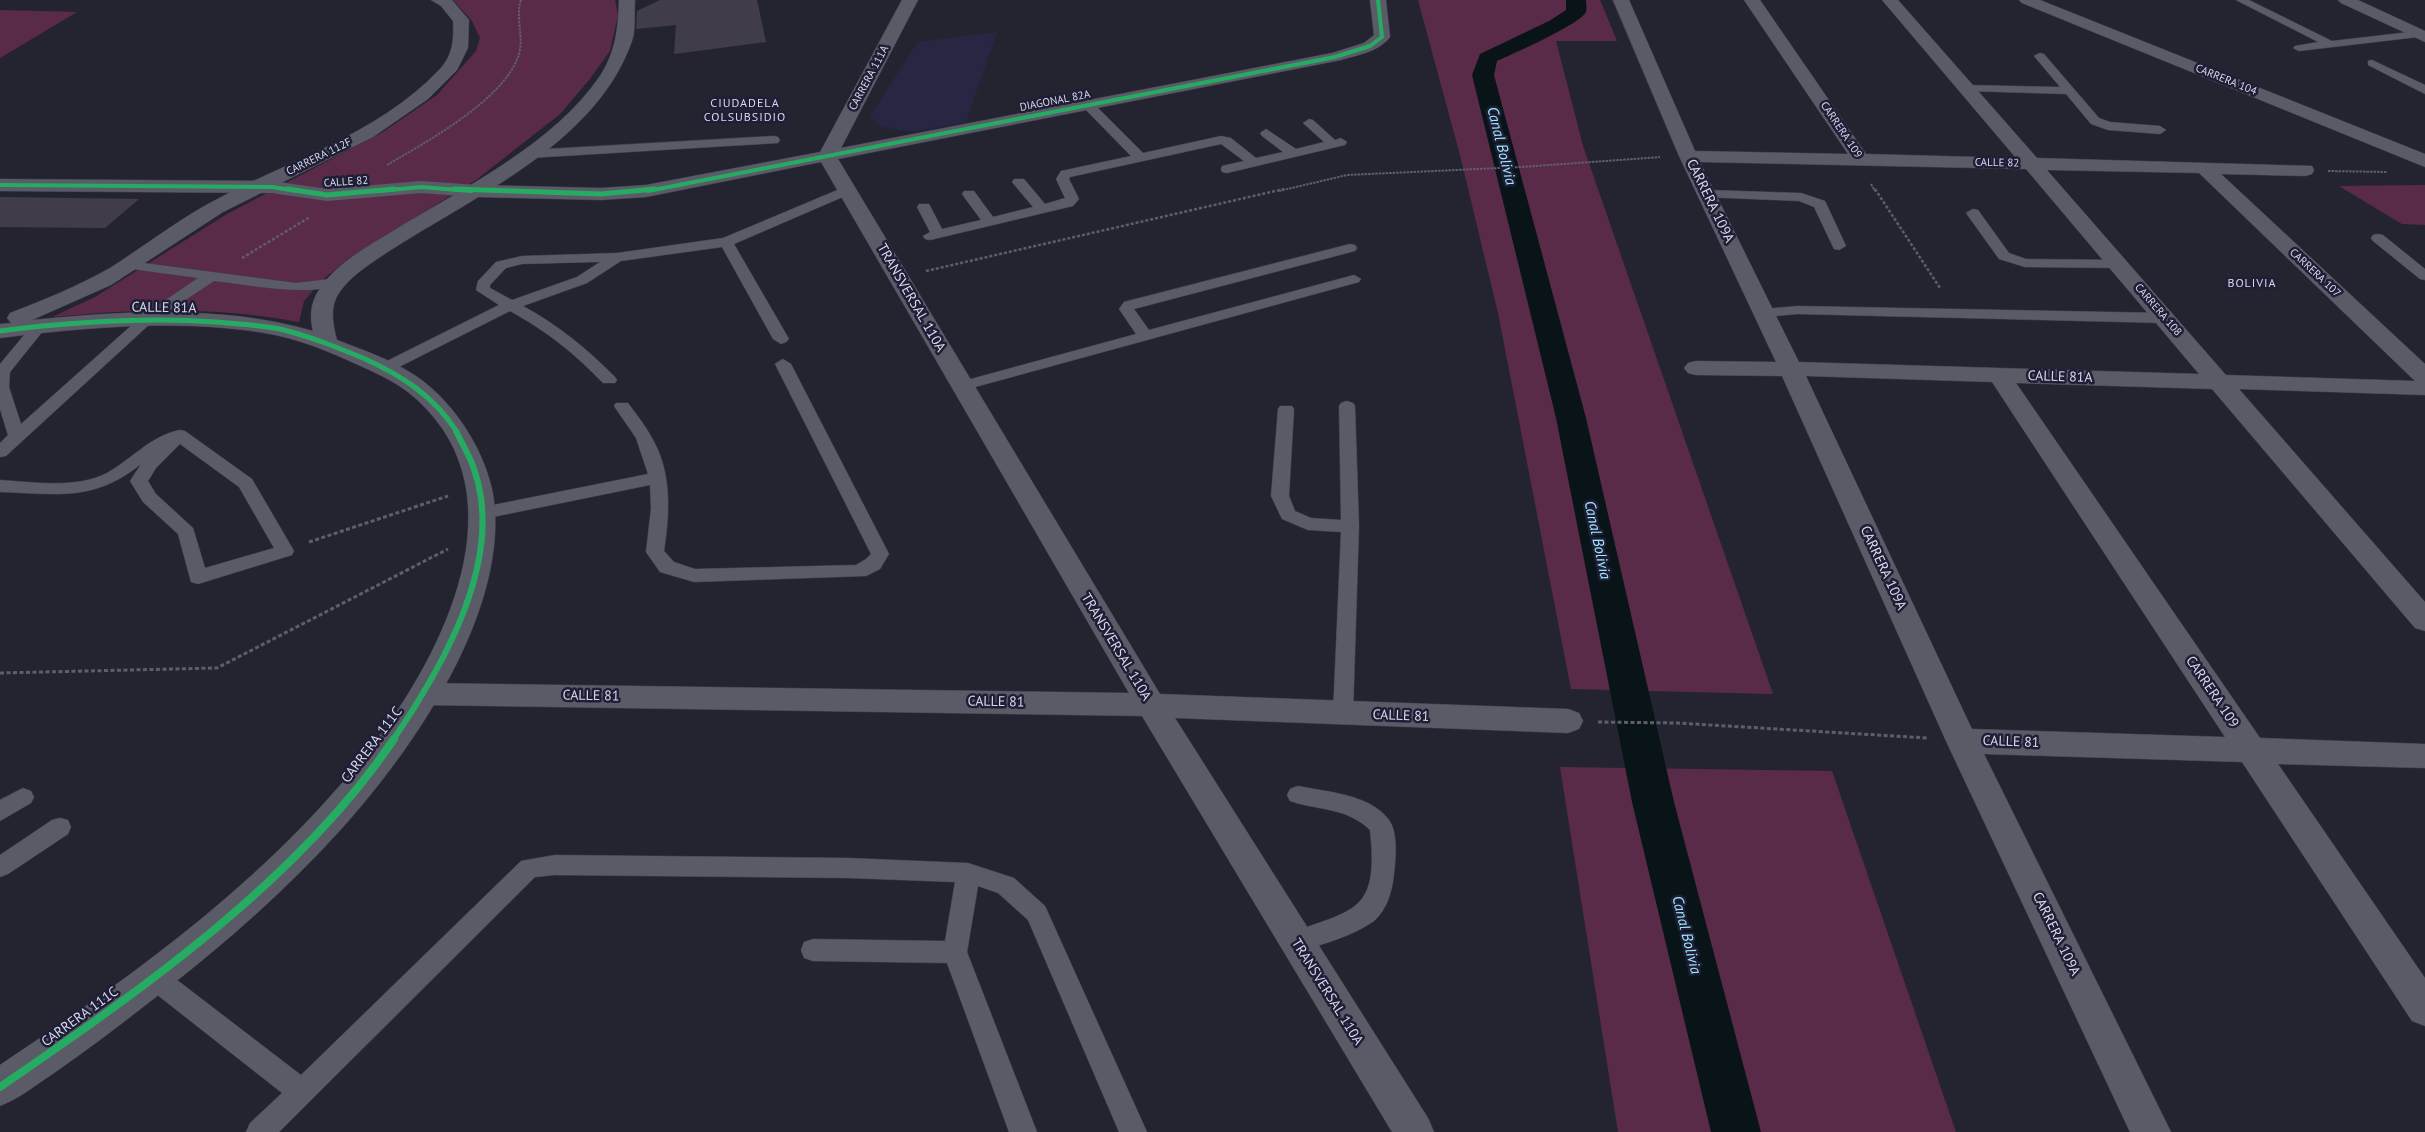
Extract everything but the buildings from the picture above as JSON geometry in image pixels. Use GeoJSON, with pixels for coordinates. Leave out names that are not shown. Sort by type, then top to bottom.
{"type":"FeatureCollection","features":[{"type":"Feature","properties":{"kind":"street"},"geometry":{"type":"LineString","coordinates":[[327,343],[321,318],[323,302],[338,282],[361,261],[477,191],[530,154],[556,133],[592,98],[612,69],[628,29],[630,17],[627,0]]}},
{"type":"Feature","properties":{"kind":"street","name":"CARRERA 111A"},"geometry":{"type":"LineString","coordinates":[[827,156],[910,0]]}},
{"type":"Feature","properties":{"kind":"street","name":"DIAGONAL 82A"},"geometry":{"type":"LineString","coordinates":[[693,183],[1087,104],[1335,57],[1370,46],[1382,37],[1378,0]]}},
{"type":"Feature","properties":{"kind":"street","name":"CARRERA 109A"},"geometry":{"type":"LineString","coordinates":[[1621,0],[1688,156],[1791,369],[1962,740],[2152,1132]]}},
{"type":"Feature","properties":{"kind":"street","name":"CARRERA 109"},"geometry":{"type":"LineString","coordinates":[[1752,0],[1862,160]]}},
{"type":"Feature","properties":{"kind":"street","name":"CARRERA 108"},"geometry":{"type":"LineString","coordinates":[[1890,0],[2425,621]]}},
{"type":"Feature","properties":{"kind":"street","name":"CARRERA 104"},"geometry":{"type":"LineString","coordinates":[[2028,0],[2425,161]]}},
{"type":"Feature","properties":{"kind":"street"},"geometry":{"type":"LineString","coordinates":[[2346,0],[2422,36]]}},
{"type":"Feature","properties":{"kind":"street","name":"CARRERA 112F"},"geometry":{"type":"LineString","coordinates":[[0,323],[59,303],[130,265],[206,214],[256,187],[341,148],[405,109],[447,72],[462,46],[462,20],[447,1]]}},
{"type":"Feature","properties":{"kind":"street","name":"TRANSVERSAL 110A"},"geometry":{"type":"LineString","coordinates":[[827,156],[1151,705],[1414,1132]]}},
{"type":"Feature","properties":{"kind":"street","name":"CALLE 82"},"geometry":{"type":"LineString","coordinates":[[1688,156],[2305,170]]}},
{"type":"Feature","properties":{"kind":"street","name":"CARRERA 107"},"geometry":{"type":"LineString","coordinates":[[2204,168],[2425,377]]}},
{"type":"Feature","properties":{"kind":"street","name":"CALLE 82"},"geometry":{"type":"LineString","coordinates":[[0,185],[256,187],[286,188],[327,195],[399,188],[622,193],[693,183]]}},
{"type":"Feature","properties":{"kind":"street","name":"CALLE 81A"},"geometry":{"type":"LineString","coordinates":[[0,331],[39,326],[147,320],[245,324],[289,331],[327,343]]}},
{"type":"Feature","properties":{"kind":"street","name":"CARRERA 111C"},"geometry":{"type":"LineString","coordinates":[[0,1088],[81,1033],[155,978],[229,916],[293,857],[346,799],[384,753],[425,694],[456,634],[475,580],[482,510],[466,446],[443,412],[412,384],[385,368],[327,343]]}},
{"type":"Feature","properties":{"kind":"street","name":"CALLE 81A"},"geometry":{"type":"LineString","coordinates":[[1696,368],[1791,369],[2425,388]]}},
{"type":"Feature","properties":{"kind":"street","name":"CARRERA 109"},"geometry":{"type":"LineString","coordinates":[[1999,375],[2425,1009]]}},
{"type":"Feature","properties":{"kind":"street","name":"CALLE 81"},"geometry":{"type":"LineString","coordinates":[[425,694],[1151,705],[1343,714],[1568,721]]}},
{"type":"Feature","properties":{"kind":"street","name":"CALLE 81"},"geometry":{"type":"LineString","coordinates":[[1962,740],[2425,756]]}},
{"type":"Feature","properties":{"kind":"lane"},"geometry":{"type":"LineString","coordinates":[[2241,0],[2330,44]]}},
{"type":"Feature","properties":{"kind":"lane"},"geometry":{"type":"LineString","coordinates":[[2299,48],[2422,36]]}},
{"type":"Feature","properties":{"kind":"lane"},"geometry":{"type":"LineString","coordinates":[[2040,56],[2095,121],[2101,124],[2160,130]]}},
{"type":"Feature","properties":{"kind":"lane"},"geometry":{"type":"LineString","coordinates":[[2372,63],[2425,90]]}},
{"type":"Feature","properties":{"kind":"lane"},"geometry":{"type":"LineString","coordinates":[[1966,88],[2071,91]]}},
{"type":"Feature","properties":{"kind":"lane"},"geometry":{"type":"LineString","coordinates":[[1087,104],[1140,158]]}},
{"type":"Feature","properties":{"kind":"lane"},"geometry":{"type":"LineString","coordinates":[[1227,169],[1337,143],[1309,123]]}},
{"type":"Feature","properties":{"kind":"lane"},"geometry":{"type":"LineString","coordinates":[[1266,132],[1293,153]]}},
{"type":"Feature","properties":{"kind":"lane"},"geometry":{"type":"LineString","coordinates":[[530,154],[774,140]]}},
{"type":"Feature","properties":{"kind":"lane"},"geometry":{"type":"LineString","coordinates":[[924,207],[934,235],[1071,202],[1072,199],[1062,179],[1066,174],[1224,140],[1254,163]]}},
{"type":"Feature","properties":{"kind":"lane"},"geometry":{"type":"LineString","coordinates":[[1019,182],[1043,210]]}},
{"type":"Feature","properties":{"kind":"lane"},"geometry":{"type":"LineString","coordinates":[[609,380],[581,351],[548,326],[483,290],[483,284],[501,265],[522,260],[617,257],[726,242],[848,190]]}},
{"type":"Feature","properties":{"kind":"lane"},"geometry":{"type":"LineString","coordinates":[[969,194],[990,222]]}},
{"type":"Feature","properties":{"kind":"lane"},"geometry":{"type":"LineString","coordinates":[[1707,194],[1801,197],[1812,200],[1820,204],[1840,246]]}},
{"type":"Feature","properties":{"kind":"lane"},"geometry":{"type":"LineString","coordinates":[[1973,213],[2004,256],[2015,260],[2025,263],[2118,264]]}},
{"type":"Feature","properties":{"kind":"lane"},"geometry":{"type":"LineString","coordinates":[[2378,238],[2418,264],[2425,276]]}},
{"type":"Feature","properties":{"kind":"lane"},"geometry":{"type":"LineString","coordinates":[[726,242],[781,338]]}},
{"type":"Feature","properties":{"kind":"lane"},"geometry":{"type":"LineString","coordinates":[[1145,336],[1126,309],[1129,305],[1350,248]]}},
{"type":"Feature","properties":{"kind":"lane"},"geometry":{"type":"LineString","coordinates":[[385,368],[511,305],[582,280],[617,257]]}},
{"type":"Feature","properties":{"kind":"lane"},"geometry":{"type":"LineString","coordinates":[[130,265],[296,287],[318,286],[338,282]]}},
{"type":"Feature","properties":{"kind":"lane"},"geometry":{"type":"LineString","coordinates":[[0,452],[147,320],[213,275]]}},
{"type":"Feature","properties":{"kind":"lane"},"geometry":{"type":"LineString","coordinates":[[962,386],[1354,279]]}},
{"type":"Feature","properties":{"kind":"lane"},"geometry":{"type":"LineString","coordinates":[[1764,313],[1798,310],[2164,318]]}},
{"type":"Feature","properties":{"kind":"lane"},"geometry":{"type":"LineString","coordinates":[[18,436],[1,387],[2,372],[39,326]]}},
{"type":"Feature","properties":{"kind":"lane"},"geometry":{"type":"LineString","coordinates":[[622,406],[645,439],[658,478],[661,519],[655,552],[667,567],[694,576],[859,570],[873,564],[880,554],[783,364]]}},
{"type":"Feature","properties":{"kind":"lane"},"geometry":{"type":"LineString","coordinates":[[1343,714],[1350,526],[1347,406]]}},
{"type":"Feature","properties":{"kind":"lane"},"geometry":{"type":"LineString","coordinates":[[1286,409],[1280,496],[1288,515],[1308,524],[1350,526]]}},
{"type":"Feature","properties":{"kind":"lane"},"geometry":{"type":"LineString","coordinates":[[0,486],[84,487],[112,477],[162,440],[179,435]]}},
{"type":"Feature","properties":{"kind":"lane"},"geometry":{"type":"LineString","coordinates":[[179,435],[246,483],[285,550],[198,577],[187,532],[149,498],[139,481],[149,465],[179,435]]}},
{"type":"Feature","properties":{"kind":"lane"},"geometry":{"type":"LineString","coordinates":[[482,510],[658,478]]}},
{"type":"Feature","properties":{"kind":"lane"},"geometry":{"type":"LineString","coordinates":[[1296,942],[1338,928],[1370,909],[1380,886],[1385,858],[1381,826],[1366,812],[1347,805],[1298,795]]}},
{"type":"Feature","properties":{"kind":"lane"},"geometry":{"type":"LineString","coordinates":[[0,812],[23,797]]}},
{"type":"Feature","properties":{"kind":"lane"},"geometry":{"type":"LineString","coordinates":[[0,867],[60,827]]}},
{"type":"Feature","properties":{"kind":"lane"},"geometry":{"type":"LineString","coordinates":[[260,1132],[529,868],[555,865],[848,868],[968,874],[1006,886],[1037,913],[1133,1132]]}},
{"type":"Feature","properties":{"kind":"lane"},"geometry":{"type":"LineString","coordinates":[[968,874],[955,952],[1023,1132]]}},
{"type":"Feature","properties":{"kind":"lane"},"geometry":{"type":"LineString","coordinates":[[814,950],[955,952]]}},
{"type":"Feature","properties":{"kind":"lane"},"geometry":{"type":"LineString","coordinates":[[155,978],[302,1092]]}},
{"type":"Feature","properties":{"kind":"path"},"geometry":{"type":"LineString","coordinates":[[213,275],[349,194],[379,170],[464,117],[506,78],[519,56],[518,20],[521,0]]}},
{"type":"Feature","properties":{"kind":"path"},"geometry":{"type":"LineString","coordinates":[[898,277],[1347,175],[1521,167],[1688,156]]}},
{"type":"Feature","properties":{"kind":"path"},"geometry":{"type":"LineString","coordinates":[[2305,170],[2388,172]]}},
{"type":"Feature","properties":{"kind":"path"},"geometry":{"type":"LineString","coordinates":[[285,550],[482,510]]}},
{"type":"Feature","properties":{"kind":"path"},"geometry":{"type":"LineString","coordinates":[[0,673],[217,668],[482,510]]}},
{"type":"Feature","properties":{"kind":"shaded area"},"geometry":{"type":"Polygon","coordinates":[[[453,0],[615,0],[618,15],[610,51],[589,80],[560,114],[476,180],[349,258],[320,282],[304,301],[299,322],[237,313],[175,310],[52,317],[95,297],[227,214],[383,132],[437,95],[476,51],[480,38],[472,21],[453,0]]]}},
{"type":"Feature","properties":{"kind":"shaded area"},"geometry":{"type":"Polygon","coordinates":[[[1418,0],[1600,0],[1617,41],[1556,41],[1583,146],[1773,694],[1571,689],[1498,313],[1460,155],[1418,0]]]}},
{"type":"Feature","properties":{"kind":"shaded area"},"geometry":{"type":"Polygon","coordinates":[[[0,10],[77,12],[0,58],[0,10]]]}},
{"type":"Feature","properties":{"kind":"shaded area"},"geometry":{"type":"Polygon","coordinates":[[[997,32],[966,122],[916,131],[898,130],[878,125],[870,116],[918,42],[997,32]]]}},
{"type":"Feature","properties":{"kind":"shaded area"},"geometry":{"type":"Polygon","coordinates":[[[2425,185],[2425,225],[2402,224],[2339,186],[2425,185]]]}},
{"type":"Feature","properties":{"kind":"shaded area"},"geometry":{"type":"Polygon","coordinates":[[[1560,767],[1832,771],[1956,1132],[1618,1132],[1560,767]]]}},
{"type":"Feature","properties":{"kind":"waterway","name":"Canal Bolivia"},"geometry":{"type":"LineString","coordinates":[[1576,0],[1576,12],[1556,25],[1487,58],[1483,75],[1571,418],[1653,802],[1736,1132]]}},
{"type":"Feature","properties":{"kind":"cycle path"},"geometry":{"type":"LineString","coordinates":[[0,185],[272,187],[327,195],[421,187],[477,191],[601,194],[646,191],[1335,57],[1370,46],[1382,37],[1378,0]]}},
{"type":"Feature","properties":{"kind":"cycle path"},"geometry":{"type":"LineString","coordinates":[[0,331],[84,322],[168,320],[266,327],[299,334],[323,342],[396,374],[416,387],[435,405],[456,431],[475,469],[482,510],[480,551],[471,593],[455,634],[436,674],[414,710],[391,744],[351,795],[307,843],[260,889],[211,932],[107,1013],[0,1087]]}},
{"type":"Feature","properties":{"kind":"district","name":"CIUDADELA COLSUBSIDIO"},"geometry":{"type":"Point","coordinates":[745,111]}},
{"type":"Feature","properties":{"kind":"district","name":"BOLIVIA"},"geometry":{"type":"Point","coordinates":[2252,284]}}]}
